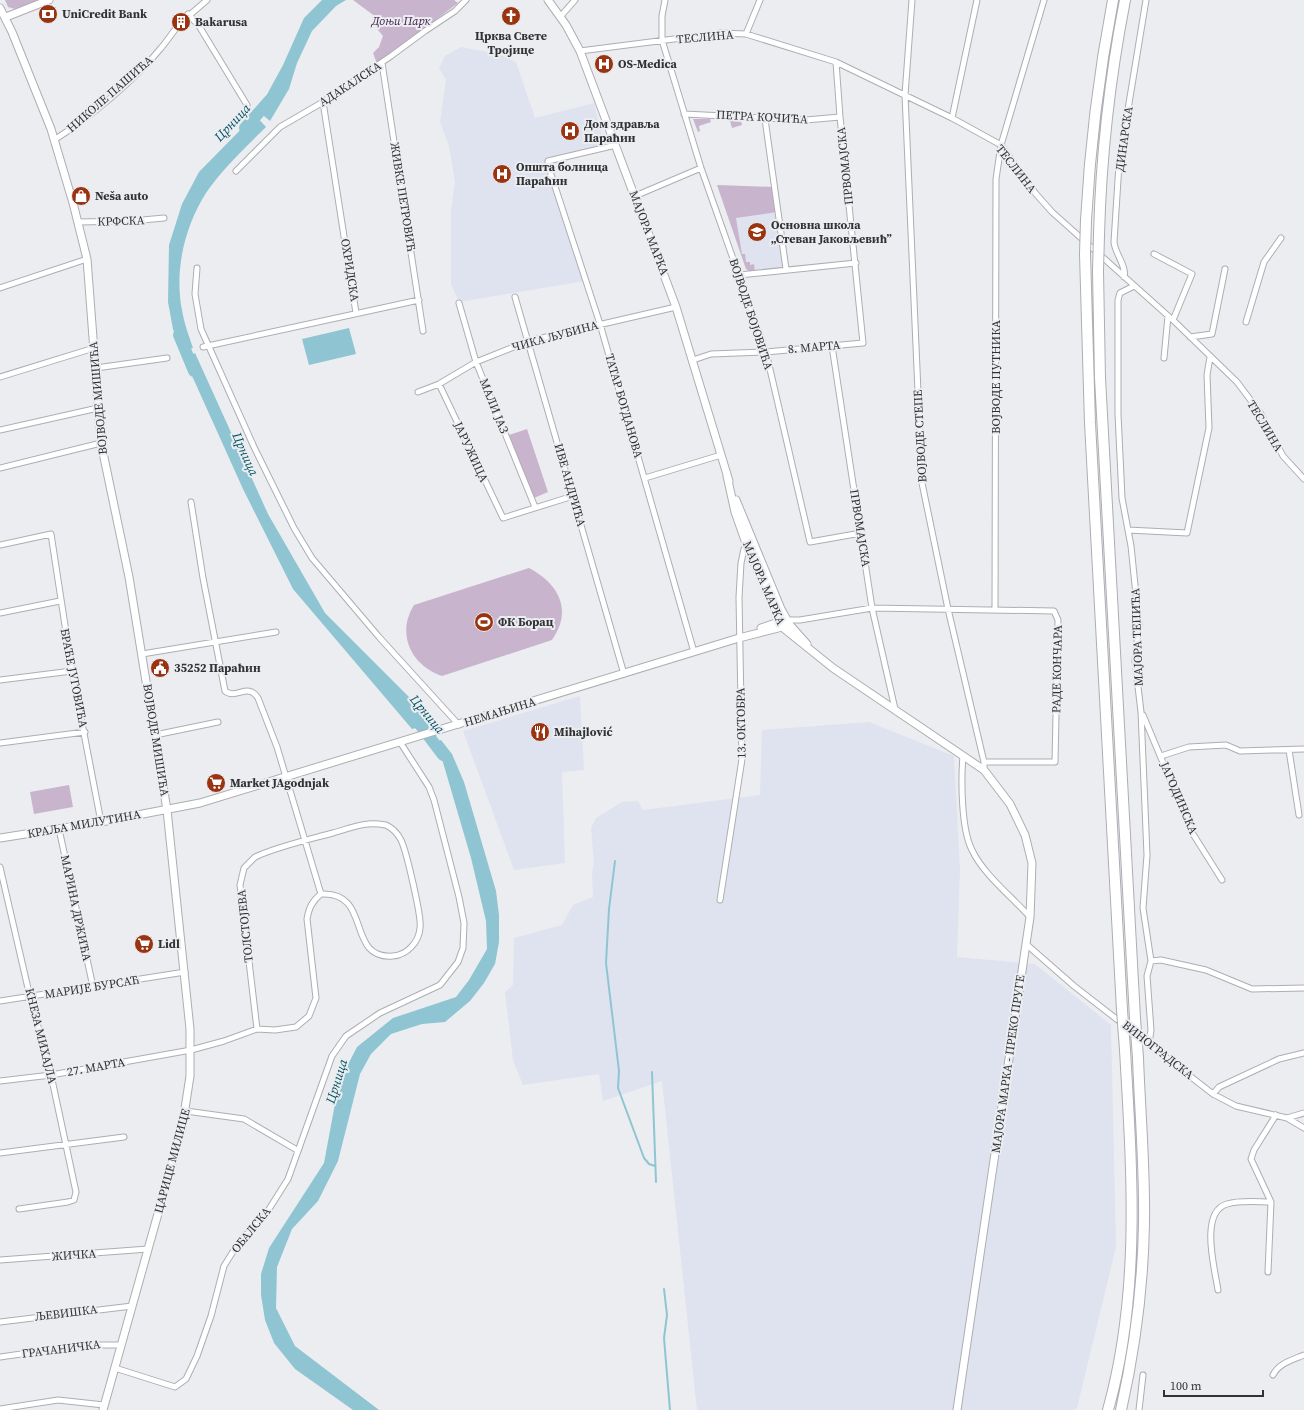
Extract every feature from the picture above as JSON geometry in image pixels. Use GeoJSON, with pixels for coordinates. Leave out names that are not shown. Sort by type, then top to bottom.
{"type":"FeatureCollection","features":[{"type":"Feature","properties":{"kind":"highway"},"geometry":{"type":"LineString","coordinates":[[1108,1410],[1124,1335],[1130,1279],[1131,1175],[1090,423],[1085,254],[1089,162],[1096,104],[1113,0]]}},
{"type":"Feature","properties":{"kind":"highway"},"geometry":{"type":"LineString","coordinates":[[1121,1410],[1135,1338],[1144,1248],[1143,1154],[1100,378],[1098,271],[1106,128],[1115,58],[1125,0]]}},
{"type":"Feature","properties":{"kind":"street"},"geometry":{"type":"LineString","coordinates":[[6,17],[49,0]]}},
{"type":"Feature","properties":{"kind":"street"},"geometry":{"type":"LineString","coordinates":[[207,0],[187,17],[199,26],[247,105]]}},
{"type":"Feature","properties":{"kind":"street","name":"АДАКАЛСКА"},"geometry":{"type":"LineString","coordinates":[[236,170],[280,127],[323,102],[382,62],[455,11],[466,0]]}},
{"type":"Feature","properties":{"kind":"street","name":"МАЈОРА МАРКА"},"geometry":{"type":"LineString","coordinates":[[548,0],[580,51],[635,196],[676,307],[693,360],[727,476],[735,512],[747,546],[780,624],[833,668],[950,748]]}},
{"type":"Feature","properties":{"kind":"street"},"geometry":{"type":"LineString","coordinates":[[560,17],[575,0]]}},
{"type":"Feature","properties":{"kind":"street","name":"ВОЈВОДЕ БОЈОВИЋА"},"geometry":{"type":"LineString","coordinates":[[665,0],[662,16],[662,40],[701,168],[766,352],[810,542],[861,533]]}},
{"type":"Feature","properties":{"kind":"street"},"geometry":{"type":"LineString","coordinates":[[746,34],[760,0]]}},
{"type":"Feature","properties":{"kind":"street","name":"ВОЈВОДЕ СТЕПЕ"},"geometry":{"type":"LineString","coordinates":[[912,0],[905,95],[922,483],[948,609],[984,762],[984,770]]}},
{"type":"Feature","properties":{"kind":"street"},"geometry":{"type":"LineString","coordinates":[[952,118],[977,0]]}},
{"type":"Feature","properties":{"kind":"street","name":"ВОЈВОДЕ ПУТНИКА"},"geometry":{"type":"LineString","coordinates":[[995,610],[996,179],[1001,145],[1044,0]]}},
{"type":"Feature","properties":{"kind":"street","name":"ДИНАРСКА"},"geometry":{"type":"LineString","coordinates":[[1124,277],[1124,270],[1114,242],[1119,164],[1146,0]]}},
{"type":"Feature","properties":{"kind":"street","name":"ВОЈВОДЕ МИШИЋА"},"geometry":{"type":"LineString","coordinates":[[0,8],[6,17],[54,140],[78,222],[86,260],[96,368],[100,443],[129,577],[167,810]]}},
{"type":"Feature","properties":{"kind":"street","name":"НИКОЛЕ ПАШИЋА"},"geometry":{"type":"LineString","coordinates":[[54,140],[72,128],[135,75],[161,48],[178,26]]}},
{"type":"Feature","properties":{"kind":"street","name":"ТЕСЛИНА"},"geometry":{"type":"LineString","coordinates":[[580,51],[721,33],[746,34],[836,62],[952,118],[1001,145],[1047,206],[1173,320],[1236,382],[1260,414],[1283,456],[1304,479]]}},
{"type":"Feature","properties":{"kind":"street","name":"ЖИВКЕ ПЕТРОВИЋ"},"geometry":{"type":"LineString","coordinates":[[382,62],[423,332]]}},
{"type":"Feature","properties":{"kind":"street","name":"ПРВОМАЈСКА"},"geometry":{"type":"LineString","coordinates":[[836,62],[840,117],[863,343]]}},
{"type":"Feature","properties":{"kind":"street","name":"ОХРИДСКА"},"geometry":{"type":"LineString","coordinates":[[203,347],[356,313],[323,102]]}},
{"type":"Feature","properties":{"kind":"street","name":"ПЕТРА КОЧИЋА"},"geometry":{"type":"LineString","coordinates":[[684,114],[806,120],[840,117]]}},
{"type":"Feature","properties":{"kind":"street"},"geometry":{"type":"LineString","coordinates":[[765,119],[786,269]]}},
{"type":"Feature","properties":{"kind":"street","name":"ТАТАР БОГДАНОВА"},"geometry":{"type":"LineString","coordinates":[[616,145],[548,161],[600,324],[694,652]]}},
{"type":"Feature","properties":{"kind":"street"},"geometry":{"type":"LineString","coordinates":[[635,196],[701,168]]}},
{"type":"Feature","properties":{"kind":"street","name":"КРФСКА"},"geometry":{"type":"LineString","coordinates":[[78,222],[132,221],[164,218]]}},
{"type":"Feature","properties":{"kind":"street"},"geometry":{"type":"LineString","coordinates":[[1246,322],[1264,262],[1281,238]]}},
{"type":"Feature","properties":{"kind":"street"},"geometry":{"type":"LineString","coordinates":[[1154,254],[1192,274],[1173,320]]}},
{"type":"Feature","properties":{"kind":"street"},"geometry":{"type":"LineString","coordinates":[[0,288],[86,260]]}},
{"type":"Feature","properties":{"kind":"street"},"geometry":{"type":"LineString","coordinates":[[739,275],[856,263]]}},
{"type":"Feature","properties":{"kind":"street"},"geometry":{"type":"LineString","coordinates":[[197,268],[195,294],[197,313],[201,329],[258,454],[294,528],[312,558],[455,726]]}},
{"type":"Feature","properties":{"kind":"street"},"geometry":{"type":"LineString","coordinates":[[1190,337],[1212,334],[1224,269]]}},
{"type":"Feature","properties":{"kind":"street","name":"МАЈОРА ТЕПИЋА"},"geometry":{"type":"LineString","coordinates":[[1134,286],[1120,293],[1118,300],[1118,414],[1122,498],[1128,530],[1138,624],[1135,661],[1142,712],[1147,855],[1143,908],[1151,961],[1147,976],[1151,1030],[1149,1044]]}},
{"type":"Feature","properties":{"kind":"street","name":"ИВЕ АНДРИЋА"},"geometry":{"type":"LineString","coordinates":[[515,297],[529,341],[624,674]]}},
{"type":"Feature","properties":{"kind":"street"},"geometry":{"type":"LineString","coordinates":[[356,313],[419,300]]}},
{"type":"Feature","properties":{"kind":"street","name":"МАЛИ ЈАЗ"},"geometry":{"type":"LineString","coordinates":[[459,303],[476,362],[535,507]]}},
{"type":"Feature","properties":{"kind":"street","name":"ЧИКА ЉУБИНА"},"geometry":{"type":"LineString","coordinates":[[418,392],[439,384],[476,362],[529,341],[676,307]]}},
{"type":"Feature","properties":{"kind":"street"},"geometry":{"type":"LineString","coordinates":[[1164,358],[1168,316]]}},
{"type":"Feature","properties":{"kind":"street","name":"8. МАРТА"},"geometry":{"type":"LineString","coordinates":[[693,360],[711,354],[766,352],[863,343]]}},
{"type":"Feature","properties":{"kind":"street","name":"ПРВОМАЈСКА"},"geometry":{"type":"LineString","coordinates":[[832,346],[872,608],[895,709]]}},
{"type":"Feature","properties":{"kind":"street"},"geometry":{"type":"LineString","coordinates":[[0,377],[94,348]]}},
{"type":"Feature","properties":{"kind":"street"},"geometry":{"type":"LineString","coordinates":[[1128,530],[1187,533],[1209,428],[1207,375],[1210,357]]}},
{"type":"Feature","properties":{"kind":"street"},"geometry":{"type":"LineString","coordinates":[[96,368],[167,358]]}},
{"type":"Feature","properties":{"kind":"street","name":"ЈАРУЖИЦА"},"geometry":{"type":"LineString","coordinates":[[439,384],[502,516],[506,518],[535,507]]}},
{"type":"Feature","properties":{"kind":"street"},"geometry":{"type":"LineString","coordinates":[[0,430],[98,408]]}},
{"type":"Feature","properties":{"kind":"street"},"geometry":{"type":"LineString","coordinates":[[0,468],[100,443]]}},
{"type":"Feature","properties":{"kind":"street"},"geometry":{"type":"LineString","coordinates":[[645,478],[721,455]]}},
{"type":"Feature","properties":{"kind":"street","name":"МАЈОРА МАРКА"},"geometry":{"type":"LineString","coordinates":[[727,476],[760,562],[788,622],[833,668]]}},
{"type":"Feature","properties":{"kind":"street"},"geometry":{"type":"LineString","coordinates":[[535,507],[573,496]]}},
{"type":"Feature","properties":{"kind":"street"},"geometry":{"type":"LineString","coordinates":[[191,502],[225,691],[231,693],[250,690],[254,692],[277,747],[321,894],[314,900],[309,909],[307,919],[316,998],[313,1008],[309,1016],[296,1027],[275,1030],[257,1029]]}},
{"type":"Feature","properties":{"kind":"street","name":"БРАЋЕ ЈУГОВИЋА"},"geometry":{"type":"LineString","coordinates":[[0,545],[51,534],[72,671],[85,732],[101,822]]}},
{"type":"Feature","properties":{"kind":"street","name":"13. ОКТОБРА"},"geometry":{"type":"LineString","coordinates":[[720,900],[742,759],[739,638],[741,563],[744,550],[747,546]]}},
{"type":"Feature","properties":{"kind":"street"},"geometry":{"type":"LineString","coordinates":[[0,613],[60,600]]}},
{"type":"Feature","properties":{"kind":"street"},"geometry":{"type":"LineString","coordinates":[[788,622],[872,608],[995,610]]}},
{"type":"Feature","properties":{"kind":"street","name":"РАДЕ КОНЧАРА"},"geometry":{"type":"LineString","coordinates":[[984,762],[1055,762],[1057,616],[1054,611],[995,610]]}},
{"type":"Feature","properties":{"kind":"street","name":"НЕМАЊИНА"},"geometry":{"type":"LineString","coordinates":[[167,810],[200,803],[403,742],[788,622]]}},
{"type":"Feature","properties":{"kind":"street"},"geometry":{"type":"LineString","coordinates":[[142,654],[276,632]]}},
{"type":"Feature","properties":{"kind":"street"},"geometry":{"type":"LineString","coordinates":[[0,680],[72,671]]}},
{"type":"Feature","properties":{"kind":"street","name":"ЈАГОДИНСКА"},"geometry":{"type":"LineString","coordinates":[[1142,712],[1194,834],[1222,880]]}},
{"type":"Feature","properties":{"kind":"street"},"geometry":{"type":"LineString","coordinates":[[155,734],[218,722]]}},
{"type":"Feature","properties":{"kind":"street"},"geometry":{"type":"LineString","coordinates":[[0,743],[85,732]]}},
{"type":"Feature","properties":{"kind":"street","name":"ОБАЛСКА"},"geometry":{"type":"LineString","coordinates":[[115,1368],[176,1387],[186,1379],[197,1356],[211,1316],[224,1266],[239,1242],[264,1217],[288,1179],[297,1150],[332,1056],[346,1036],[380,1013],[400,1005],[440,985],[458,962],[463,948],[464,922],[460,903],[434,800],[429,787],[403,742]]}},
{"type":"Feature","properties":{"kind":"street"},"geometry":{"type":"LineString","coordinates":[[1161,756],[1189,747],[1226,745],[1240,751],[1304,749]]}},
{"type":"Feature","properties":{"kind":"street","name":"МАЈОРА МАРКА - ПРЕКО ПРУГЕ"},"geometry":{"type":"LineString","coordinates":[[950,748],[984,770],[1010,804],[1025,835],[1032,863],[1030,917],[957,1410]]}},
{"type":"Feature","properties":{"kind":"street"},"geometry":{"type":"LineString","coordinates":[[1289,750],[1299,815]]}},
{"type":"Feature","properties":{"kind":"street"},"geometry":{"type":"LineString","coordinates":[[963,756],[961,781],[965,819],[971,848],[991,876],[1030,917]]}},
{"type":"Feature","properties":{"kind":"street","name":"КРАЉА МИЛУТИНА"},"geometry":{"type":"LineString","coordinates":[[0,838],[167,810]]}},
{"type":"Feature","properties":{"kind":"street","name":"ЦАРИЦЕ МИЛИЦЕ"},"geometry":{"type":"LineString","coordinates":[[103,1408],[186,1111],[191,1050],[185,972],[167,810]]}},
{"type":"Feature","properties":{"kind":"street","name":"ТОЛСТОЈЕВА"},"geometry":{"type":"LineString","coordinates":[[257,1029],[240,885],[242,875],[248,862],[255,857],[366,824],[388,826],[395,831],[401,840],[405,852],[419,914],[420,928],[418,937],[408,951],[402,954],[384,956],[375,953],[368,947],[360,934],[350,904],[341,896],[321,894]]}},
{"type":"Feature","properties":{"kind":"street","name":"МАРИНА ДРЖИЋА"},"geometry":{"type":"LineString","coordinates":[[59,829],[93,987]]}},
{"type":"Feature","properties":{"kind":"street","name":"КНЕЗА МИХАЈЛА"},"geometry":{"type":"LineString","coordinates":[[0,867],[30,997],[52,1075],[76,1192],[74,1200],[68,1202],[19,1209]]}},
{"type":"Feature","properties":{"kind":"street","name":"ВИНОГРАДСКА"},"geometry":{"type":"LineString","coordinates":[[1026,944],[1074,986],[1213,1094],[1236,1106],[1286,1118],[1304,1128]]}},
{"type":"Feature","properties":{"kind":"street"},"geometry":{"type":"LineString","coordinates":[[1151,961],[1161,960],[1206,970],[1252,989],[1304,988]]}},
{"type":"Feature","properties":{"kind":"street","name":"МАРИЈЕ БУРСАЋ"},"geometry":{"type":"LineString","coordinates":[[0,1001],[185,972]]}},
{"type":"Feature","properties":{"kind":"street","name":"27. МАРТА"},"geometry":{"type":"LineString","coordinates":[[0,1081],[52,1075],[191,1050],[224,1041],[257,1029]]}},
{"type":"Feature","properties":{"kind":"street"},"geometry":{"type":"LineString","coordinates":[[1213,1094],[1219,1087],[1272,1062],[1304,1053]]}},
{"type":"Feature","properties":{"kind":"street"},"geometry":{"type":"LineString","coordinates":[[186,1111],[244,1119],[297,1150]]}},
{"type":"Feature","properties":{"kind":"street"},"geometry":{"type":"LineString","coordinates":[[1286,1118],[1304,1113]]}},
{"type":"Feature","properties":{"kind":"street"},"geometry":{"type":"LineString","coordinates":[[1268,1272],[1271,1202],[1251,1158],[1254,1150],[1276,1115]]}},
{"type":"Feature","properties":{"kind":"street"},"geometry":{"type":"LineString","coordinates":[[0,1153],[124,1137]]}},
{"type":"Feature","properties":{"kind":"street"},"geometry":{"type":"LineString","coordinates":[[1218,1290],[1211,1240],[1211,1220],[1218,1210],[1226,1204],[1240,1202],[1271,1202]]}},
{"type":"Feature","properties":{"kind":"street","name":"ЖИЧКА"},"geometry":{"type":"LineString","coordinates":[[0,1260],[148,1249]]}},
{"type":"Feature","properties":{"kind":"street","name":"ЉЕВИШКА"},"geometry":{"type":"LineString","coordinates":[[0,1322],[132,1306]]}},
{"type":"Feature","properties":{"kind":"street","name":"ГРАЧАНИЧКА"},"geometry":{"type":"LineString","coordinates":[[0,1357],[84,1345],[121,1345]]}},
{"type":"Feature","properties":{"kind":"street"},"geometry":{"type":"LineString","coordinates":[[1273,1375],[1276,1368],[1304,1355]]}},
{"type":"Feature","properties":{"kind":"street"},"geometry":{"type":"LineString","coordinates":[[1139,1410],[1143,1375]]}},
{"type":"Feature","properties":{"kind":"street"},"geometry":{"type":"LineString","coordinates":[[0,1409],[54,1400],[79,1402],[103,1408]]}},
{"type":"Feature","properties":{"kind":"shaded area","name":"Општа болница Параћин"},"geometry":{"type":"Polygon","coordinates":[[[461,47],[499,54],[516,62],[535,118],[594,103],[604,145],[546,160],[585,281],[459,302],[451,284],[451,210],[455,182],[449,146],[440,122],[446,80],[439,68],[445,56],[461,47]]]}},
{"type":"Feature","properties":{"kind":"shaded area","name":"Основна школа „Стеван Јаковљевић”"},"geometry":{"type":"Polygon","coordinates":[[[717,185],[773,187],[785,266],[782,269],[751,272],[746,269],[717,185]]]}},
{"type":"Feature","properties":{"kind":"shaded area"},"geometry":{"type":"Polygon","coordinates":[[[580,696],[584,770],[562,772],[565,863],[514,870],[463,731],[580,696]]]}},
{"type":"Feature","properties":{"kind":"shaded area"},"geometry":{"type":"Polygon","coordinates":[[[869,722],[954,756],[960,869],[957,957],[1035,964],[1111,1025],[1116,1247],[1077,1408],[1072,1410],[697,1410],[662,1081],[603,1101],[599,1074],[523,1085],[513,1060],[505,992],[513,985],[514,938],[562,925],[573,905],[593,897],[592,872],[594,864],[591,828],[596,818],[622,802],[638,801],[643,810],[760,795],[762,730],[869,722]]]}},
{"type":"Feature","properties":{"kind":"green space"},"geometry":{"type":"Polygon","coordinates":[[[5,0],[41,0],[15,9],[8,7],[5,0]]]}},
{"type":"Feature","properties":{"kind":"green space","name":"Доњи Парк"},"geometry":{"type":"Polygon","coordinates":[[[353,0],[454,0],[458,3],[377,64],[373,53],[379,47],[383,36],[378,30],[380,20],[353,0]]]}},
{"type":"Feature","properties":{"kind":"green space"},"geometry":{"type":"Polygon","coordinates":[[[693,119],[710,119],[711,122],[699,126],[700,131],[698,132],[693,119]]]}},
{"type":"Feature","properties":{"kind":"green space"},"geometry":{"type":"Polygon","coordinates":[[[730,121],[741,121],[742,125],[732,128],[730,121]]]}},
{"type":"Feature","properties":{"kind":"green space"},"geometry":{"type":"Polygon","coordinates":[[[717,185],[773,187],[777,212],[736,218],[742,254],[745,254],[746,262],[750,262],[750,265],[754,264],[755,272],[751,272],[746,269],[717,185]]]}},
{"type":"Feature","properties":{"kind":"green space"},"geometry":{"type":"Polygon","coordinates":[[[527,429],[548,492],[534,498],[509,435],[527,429]]]}},
{"type":"Feature","properties":{"kind":"green space","name":"ФК Борац"},"geometry":{"type":"Polygon","coordinates":[[[529,568],[548,582],[560,599],[562,608],[561,618],[558,629],[552,640],[442,676],[431,671],[415,656],[410,647],[406,627],[414,605],[529,568]]]}},
{"type":"Feature","properties":{"kind":"green space"},"geometry":{"type":"Polygon","coordinates":[[[69,785],[73,807],[34,814],[30,792],[69,785]]]}},
{"type":"Feature","properties":{"kind":"water"},"geometry":{"type":"Polygon","coordinates":[[[322,0],[346,0],[336,6],[312,31],[297,63],[289,89],[270,121],[258,111],[283,65],[304,18],[322,0]]]}},
{"type":"Feature","properties":{"kind":"water"},"geometry":{"type":"Polygon","coordinates":[[[255,115],[266,127],[234,158],[212,184],[192,220],[187,234],[183,249],[179,279],[184,320],[193,348],[181,351],[173,329],[168,302],[169,245],[182,204],[199,172],[255,115]]]}},
{"type":"Feature","properties":{"kind":"water"},"geometry":{"type":"Polygon","coordinates":[[[349,328],[356,354],[309,365],[302,339],[349,328]]]}},
{"type":"Feature","properties":{"kind":"water"},"geometry":{"type":"Polygon","coordinates":[[[195,353],[268,514],[325,613],[435,723],[412,729],[293,589],[243,489],[184,358],[195,353]]]}},
{"type":"Feature","properties":{"kind":"water"},"geometry":{"type":"Polygon","coordinates":[[[441,740],[452,754],[464,782],[496,891],[499,915],[499,942],[495,964],[484,983],[470,1001],[445,1022],[422,1024],[391,1034],[371,1054],[360,1074],[338,1161],[318,1201],[292,1229],[277,1267],[276,1308],[295,1346],[379,1410],[353,1410],[295,1369],[274,1343],[265,1320],[261,1295],[261,1274],[269,1248],[324,1163],[339,1082],[357,1047],[393,1018],[456,997],[469,980],[487,949],[486,921],[471,858],[442,759],[431,743],[441,740]]]}},
{"type":"Feature","properties":{"kind":"waterway","name":"Црница"},"geometry":{"type":"LineString","coordinates":[[245,128],[270,100]]}},
{"type":"Feature","properties":{"kind":"waterway","name":"Црница"},"geometry":{"type":"LineString","coordinates":[[179,335],[194,371]]}},
{"type":"Feature","properties":{"kind":"waterway","name":"Црница"},"geometry":{"type":"LineString","coordinates":[[412,714],[443,755]]}},
{"type":"Feature","properties":{"kind":"waterway"},"geometry":{"type":"LineString","coordinates":[[615,861],[609,909],[606,963],[619,1071],[618,1088],[644,1158],[649,1164],[655,1166]]}},
{"type":"Feature","properties":{"kind":"waterway"},"geometry":{"type":"LineString","coordinates":[[652,1072],[656,1182]]}},
{"type":"Feature","properties":{"kind":"waterway"},"geometry":{"type":"LineString","coordinates":[[664,1289],[667,1315],[664,1338],[670,1410]]}},
{"type":"Feature","properties":{"kind":"place","name":"UniCredit Bank"},"geometry":{"type":"Point","coordinates":[48,14]}},
{"type":"Feature","properties":{"kind":"place","name":"Црква Свете Тројице"},"geometry":{"type":"Point","coordinates":[511,16]}},
{"type":"Feature","properties":{"kind":"place","name":"Bakarusa"},"geometry":{"type":"Point","coordinates":[181,22]}},
{"type":"Feature","properties":{"kind":"place","name":"OS-Medica"},"geometry":{"type":"Point","coordinates":[604,64]}},
{"type":"Feature","properties":{"kind":"place","name":"Дом здравља Параћин"},"geometry":{"type":"Point","coordinates":[570,131]}},
{"type":"Feature","properties":{"kind":"place","name":"Општа болница Параћин"},"geometry":{"type":"Point","coordinates":[502,174]}},
{"type":"Feature","properties":{"kind":"place","name":"Neša auto"},"geometry":{"type":"Point","coordinates":[81,196]}},
{"type":"Feature","properties":{"kind":"place","name":"Основна школа „Стеван Јаковљевић”"},"geometry":{"type":"Point","coordinates":[757,232]}},
{"type":"Feature","properties":{"kind":"place","name":"ФК Борац"},"geometry":{"type":"Point","coordinates":[484,622]}},
{"type":"Feature","properties":{"kind":"place","name":"35252 Параћин"},"geometry":{"type":"Point","coordinates":[160,668]}},
{"type":"Feature","properties":{"kind":"place","name":"Mihajlović"},"geometry":{"type":"Point","coordinates":[540,732]}},
{"type":"Feature","properties":{"kind":"place","name":"Market JAgodnjak"},"geometry":{"type":"Point","coordinates":[216,783]}},
{"type":"Feature","properties":{"kind":"place","name":"Lidl"},"geometry":{"type":"Point","coordinates":[144,944]}}]}
